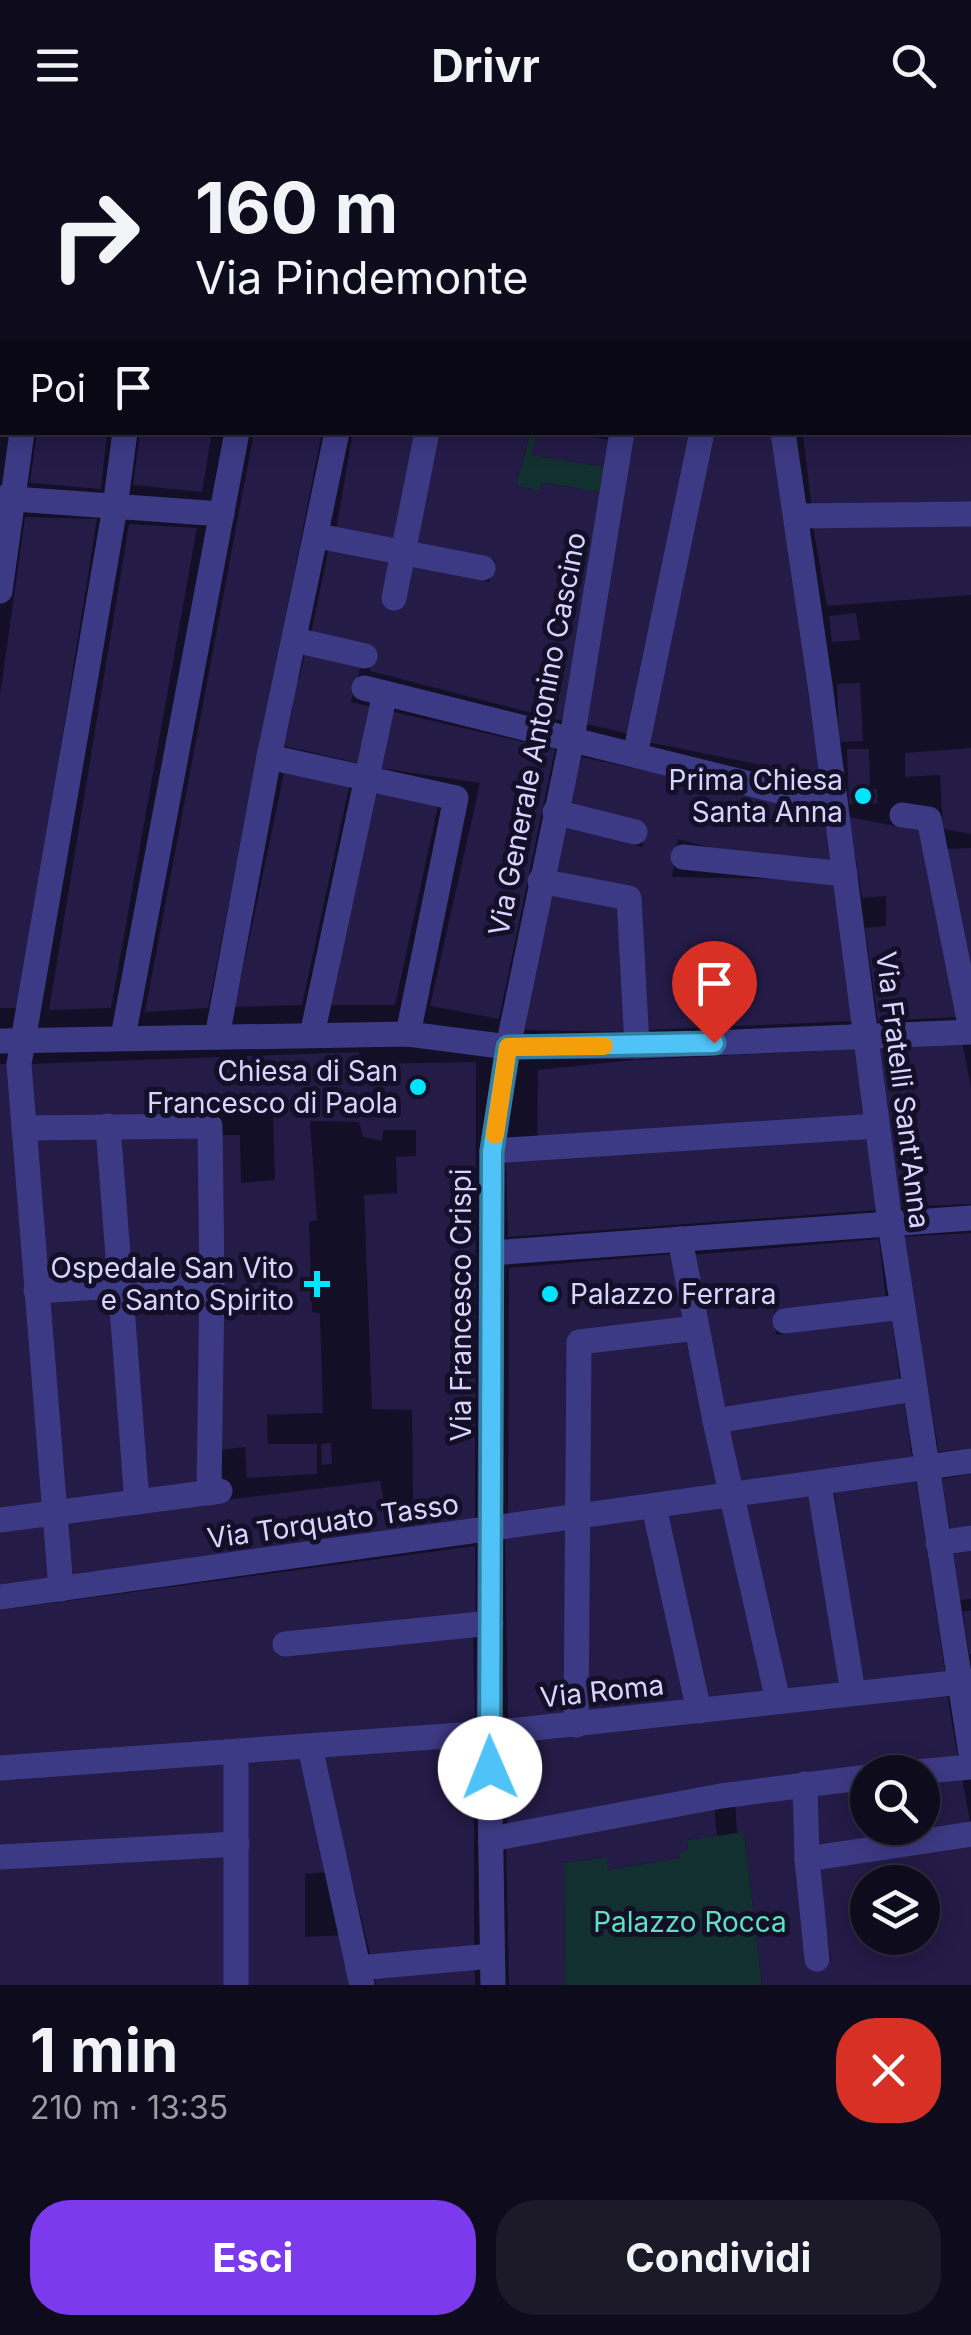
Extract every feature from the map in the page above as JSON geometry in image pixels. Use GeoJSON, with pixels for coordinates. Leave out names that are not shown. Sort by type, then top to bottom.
{"type":"FeatureCollection","features":[{"type":"Feature","properties":{"kind":"street"},"geometry":{"type":"LineString","coordinates":[[0,591],[7,498],[21,435]]}},
{"type":"Feature","properties":{"kind":"street"},"geometry":{"type":"LineString","coordinates":[[61,1589],[19,1064],[13,1040],[115,508],[124,435]]}},
{"type":"Feature","properties":{"kind":"street"},"geometry":{"type":"LineString","coordinates":[[122,1037],[236,435]]}},
{"type":"Feature","properties":{"kind":"street"},"geometry":{"type":"LineString","coordinates":[[217,1037],[269,756],[336,435]]}},
{"type":"Feature","properties":{"kind":"street"},"geometry":{"type":"LineString","coordinates":[[394,598],[425,435]]}},
{"type":"Feature","properties":{"kind":"street","name":"Via Generale Antonino Cascino"},"geometry":{"type":"LineString","coordinates":[[508,1047],[572,740],[622,435]]}},
{"type":"Feature","properties":{"kind":"street"},"geometry":{"type":"LineString","coordinates":[[636,755],[701,435]]}},
{"type":"Feature","properties":{"kind":"street","name":"Via Fratelli Sant'Anna"},"geometry":{"type":"LineString","coordinates":[[783,435],[914,1389],[938,1543],[959,1605],[971,1754]]}},
{"type":"Feature","properties":{"kind":"street"},"geometry":{"type":"LineString","coordinates":[[7,498],[222,514]]}},
{"type":"Feature","properties":{"kind":"street"},"geometry":{"type":"LineString","coordinates":[[796,516],[971,514]]}},
{"type":"Feature","properties":{"kind":"street"},"geometry":{"type":"LineString","coordinates":[[318,536],[483,568]]}},
{"type":"Feature","properties":{"kind":"street"},"geometry":{"type":"LineString","coordinates":[[295,640],[365,656]]}},
{"type":"Feature","properties":{"kind":"street"},"geometry":{"type":"LineString","coordinates":[[312,1035],[365,778],[375,690],[835,805]]}},
{"type":"Feature","properties":{"kind":"street"},"geometry":{"type":"LineString","coordinates":[[269,756],[456,798],[408,1034]]}},
{"type":"Feature","properties":{"kind":"street"},"geometry":{"type":"LineString","coordinates":[[555,812],[635,832]]}},
{"type":"Feature","properties":{"kind":"street"},"geometry":{"type":"LineString","coordinates":[[13,1040],[408,1034],[508,1047],[637,1046],[971,1031],[929,819],[902,815]]}},
{"type":"Feature","properties":{"kind":"street"},"geometry":{"type":"LineString","coordinates":[[683,857],[844,874]]}},
{"type":"Feature","properties":{"kind":"street"},"geometry":{"type":"LineString","coordinates":[[540,881],[629,898],[637,1046]]}},
{"type":"Feature","properties":{"kind":"street","name":"Via Francesco Crispi"},"geometry":{"type":"LineString","coordinates":[[493,1985],[489,1733],[492,1151],[508,1047]]}},
{"type":"Feature","properties":{"kind":"street"},"geometry":{"type":"LineString","coordinates":[[108,1126],[137,1502]]}},
{"type":"Feature","properties":{"kind":"street"},"geometry":{"type":"LineString","coordinates":[[0,1520],[214,1492],[210,1126],[24,1128]]}},
{"type":"Feature","properties":{"kind":"street"},"geometry":{"type":"LineString","coordinates":[[492,1151],[876,1126]]}},
{"type":"Feature","properties":{"kind":"street"},"geometry":{"type":"LineString","coordinates":[[492,1253],[971,1218]]}},
{"type":"Feature","properties":{"kind":"street"},"geometry":{"type":"LineString","coordinates":[[680,1238],[714,1421],[778,1701]]}},
{"type":"Feature","properties":{"kind":"street"},"geometry":{"type":"LineString","coordinates":[[36,1291],[212,1280]]}},
{"type":"Feature","properties":{"kind":"street"},"geometry":{"type":"LineString","coordinates":[[786,1320],[902,1307]]}},
{"type":"Feature","properties":{"kind":"street"},"geometry":{"type":"LineString","coordinates":[[576,1725],[579,1342],[696,1328]]}},
{"type":"Feature","properties":{"kind":"street"},"geometry":{"type":"LineString","coordinates":[[714,1421],[914,1389]]}},
{"type":"Feature","properties":{"kind":"street","name":"Via Torquato Tasso"},"geometry":{"type":"LineString","coordinates":[[0,1597],[971,1462]]}},
{"type":"Feature","properties":{"kind":"street"},"geometry":{"type":"LineString","coordinates":[[819,1483],[853,1694]]}},
{"type":"Feature","properties":{"kind":"street"},"geometry":{"type":"LineString","coordinates":[[654,1507],[699,1711]]}},
{"type":"Feature","properties":{"kind":"street"},"geometry":{"type":"LineString","coordinates":[[938,1543],[971,1538]]}},
{"type":"Feature","properties":{"kind":"street"},"geometry":{"type":"LineString","coordinates":[[285,1644],[491,1623]]}},
{"type":"Feature","properties":{"kind":"street","name":"Via Roma"},"geometry":{"type":"LineString","coordinates":[[0,1768],[489,1733],[966,1681]]}},
{"type":"Feature","properties":{"kind":"street"},"geometry":{"type":"LineString","coordinates":[[310,1747],[360,1977],[492,1956]]}},
{"type":"Feature","properties":{"kind":"street"},"geometry":{"type":"LineString","coordinates":[[236,1752],[236,1985]]}},
{"type":"Feature","properties":{"kind":"street"},"geometry":{"type":"LineString","coordinates":[[940,1770],[971,1767]]}},
{"type":"Feature","properties":{"kind":"street"},"geometry":{"type":"LineString","coordinates":[[491,1839],[721,1796],[850,1780]]}},
{"type":"Feature","properties":{"kind":"street"},"geometry":{"type":"LineString","coordinates":[[806,1784],[807,1859],[817,1959]]}},
{"type":"Feature","properties":{"kind":"street"},"geometry":{"type":"LineString","coordinates":[[807,1859],[971,1834]]}},
{"type":"Feature","properties":{"kind":"street"},"geometry":{"type":"LineString","coordinates":[[0,1857],[237,1844]]}},
{"type":"Feature","properties":{"kind":"green space"},"geometry":{"type":"Polygon","coordinates":[[[529,435],[537,435],[532,455],[606,467],[603,493],[541,482],[540,491],[516,486],[529,435]]]}},
{"type":"Feature","properties":{"kind":"green space","name":"Palazzo Rocca"},"geometry":{"type":"Polygon","coordinates":[[[744,1832],[762,1985],[565,1985],[564,1863],[607,1857],[608,1870],[679,1858],[679,1852],[688,1850],[687,1840],[744,1832]]]}},
{"type":"Feature","properties":{"kind":"building"},"geometry":{"type":"Polygon","coordinates":[[[37,435],[107,435],[101,489],[30,483],[37,435]]]}},
{"type":"Feature","properties":{"kind":"building"},"geometry":{"type":"Polygon","coordinates":[[[140,435],[212,435],[202,492],[133,485],[140,435]]]}},
{"type":"Feature","properties":{"kind":"building"},"geometry":{"type":"Polygon","coordinates":[[[253,435],[321,435],[208,1008],[145,1012],[253,435]]]}},
{"type":"Feature","properties":{"kind":"building"},"geometry":{"type":"Polygon","coordinates":[[[352,435],[417,435],[396,540],[336,529],[352,435]]]}},
{"type":"Feature","properties":{"kind":"building"},"geometry":{"type":"Polygon","coordinates":[[[435,435],[529,435],[516,486],[540,491],[541,482],[603,493],[563,721],[370,671],[370,647],[311,633],[329,547],[394,560],[385,601],[403,607],[412,564],[489,582],[495,560],[413,542],[435,435]]]}},
{"type":"Feature","properties":{"kind":"building"},"geometry":{"type":"Polygon","coordinates":[[[536,435],[581,435],[610,440],[606,467],[531,455],[536,435]]]}},
{"type":"Feature","properties":{"kind":"building"},"geometry":{"type":"Polygon","coordinates":[[[633,435],[691,437],[630,734],[586,724],[633,435]]]}},
{"type":"Feature","properties":{"kind":"building"},"geometry":{"type":"Polygon","coordinates":[[[772,435],[820,777],[648,742],[709,436],[772,435]]]}},
{"type":"Feature","properties":{"kind":"building"},"geometry":{"type":"Polygon","coordinates":[[[803,436],[971,436],[971,508],[812,509],[803,436]]]}},
{"type":"Feature","properties":{"kind":"building"},"geometry":{"type":"Polygon","coordinates":[[[25,517],[97,519],[19,1008],[0,1008],[0,696],[25,517]]]}},
{"type":"Feature","properties":{"kind":"building"},"geometry":{"type":"Polygon","coordinates":[[[812,522],[971,523],[971,595],[827,606],[812,522]]]}},
{"type":"Feature","properties":{"kind":"building"},"geometry":{"type":"Polygon","coordinates":[[[129,524],[197,528],[111,1008],[49,1010],[129,524]]]}},
{"type":"Feature","properties":{"kind":"building"},"geometry":{"type":"Polygon","coordinates":[[[856,613],[860,640],[832,642],[829,616],[856,613]]]}},
{"type":"Feature","properties":{"kind":"building"},"geometry":{"type":"Polygon","coordinates":[[[305,654],[362,662],[351,702],[555,749],[499,1019],[430,1006],[480,783],[380,768],[284,746],[293,706],[287,704],[293,678],[299,679],[305,654]]]}},
{"type":"Feature","properties":{"kind":"building"},"geometry":{"type":"Polygon","coordinates":[[[860,683],[863,741],[839,742],[837,684],[860,683]]]}},
{"type":"Feature","properties":{"kind":"building"},"geometry":{"type":"Polygon","coordinates":[[[971,748],[971,834],[943,829],[940,775],[905,777],[905,753],[971,748]]]}},
{"type":"Feature","properties":{"kind":"building"},"geometry":{"type":"Polygon","coordinates":[[[847,749],[869,749],[870,788],[877,789],[877,804],[849,804],[847,749]]]}},
{"type":"Feature","properties":{"kind":"building"},"geometry":{"type":"Polygon","coordinates":[[[582,757],[824,810],[833,867],[730,853],[678,839],[672,877],[833,880],[854,1021],[644,1030],[640,894],[554,876],[564,827],[642,847],[646,825],[570,804],[582,757]]]}},
{"type":"Feature","properties":{"kind":"building"},"geometry":{"type":"Polygon","coordinates":[[[284,773],[349,787],[302,1005],[235,1007],[284,773]]]}},
{"type":"Feature","properties":{"kind":"building"},"geometry":{"type":"Polygon","coordinates":[[[374,791],[438,806],[395,1005],[331,1005],[374,791]]]}},
{"type":"Feature","properties":{"kind":"building"},"geometry":{"type":"Polygon","coordinates":[[[849,817],[926,832],[958,1017],[878,1021],[865,928],[886,926],[886,896],[862,898],[849,817]]]}},
{"type":"Feature","properties":{"kind":"building"},"geometry":{"type":"Polygon","coordinates":[[[971,848],[971,979],[942,849],[971,848]]]}},
{"type":"Feature","properties":{"kind":"building"},"geometry":{"type":"Polygon","coordinates":[[[550,892],[622,906],[627,1032],[524,1030],[550,892]]]}},
{"type":"Feature","properties":{"kind":"building"},"geometry":{"type":"Polygon","coordinates":[[[962,1041],[971,1088],[971,1204],[900,1207],[878,1048],[962,1041]]]}},
{"type":"Feature","properties":{"kind":"building"},"geometry":{"type":"Polygon","coordinates":[[[856,1049],[865,1122],[537,1142],[538,1070],[634,1060],[856,1049]]]}},
{"type":"Feature","properties":{"kind":"building"},"geometry":{"type":"Polygon","coordinates":[[[359,1052],[358,1064],[476,1062],[475,1522],[69,1580],[63,1520],[380,1481],[385,1508],[413,1503],[412,1410],[372,1409],[364,1195],[397,1193],[396,1157],[416,1156],[416,1130],[383,1130],[382,1141],[363,1137],[359,1122],[310,1121],[317,1220],[309,1222],[312,1312],[320,1313],[323,1413],[267,1415],[268,1444],[317,1444],[317,1474],[247,1478],[245,1447],[219,1450],[219,1135],[240,1135],[241,1183],[275,1180],[273,1115],[33,1120],[29,1064],[359,1052]]]}},
{"type":"Feature","properties":{"kind":"building"},"geometry":{"type":"Polygon","coordinates":[[[0,1064],[11,1064],[47,1507],[0,1510],[0,1064]]]}},
{"type":"Feature","properties":{"kind":"building"},"geometry":{"type":"Polygon","coordinates":[[[100,1132],[110,1276],[42,1280],[31,1133],[100,1132]]]}},
{"type":"Feature","properties":{"kind":"building"},"geometry":{"type":"Polygon","coordinates":[[[118,1132],[200,1132],[203,1270],[127,1273],[118,1132]]]}},
{"type":"Feature","properties":{"kind":"building"},"geometry":{"type":"Polygon","coordinates":[[[868,1135],[879,1210],[508,1237],[506,1162],[868,1135]]]}},
{"type":"Feature","properties":{"kind":"building"},"geometry":{"type":"Polygon","coordinates":[[[971,1233],[971,1448],[939,1452],[902,1237],[971,1233]]]}},
{"type":"Feature","properties":{"kind":"building"},"geometry":{"type":"Polygon","coordinates":[[[879,1239],[886,1300],[774,1311],[776,1335],[892,1319],[900,1382],[722,1411],[690,1255],[879,1239]]]}},
{"type":"Feature","properties":{"kind":"building"},"geometry":{"type":"Polygon","coordinates":[[[673,1254],[687,1323],[595,1327],[596,1335],[570,1335],[569,1511],[508,1517],[509,1268],[673,1254]]]}},
{"type":"Feature","properties":{"kind":"building"},"geometry":{"type":"Polygon","coordinates":[[[201,1289],[199,1487],[144,1490],[129,1293],[201,1289]]]}},
{"type":"Feature","properties":{"kind":"building"},"geometry":{"type":"Polygon","coordinates":[[[111,1293],[127,1495],[62,1500],[43,1297],[111,1293]]]}},
{"type":"Feature","properties":{"kind":"building"},"geometry":{"type":"Polygon","coordinates":[[[688,1338],[720,1487],[585,1504],[588,1347],[688,1338]]]}},
{"type":"Feature","properties":{"kind":"building"},"geometry":{"type":"Polygon","coordinates":[[[904,1399],[912,1457],[738,1483],[727,1426],[904,1399]]]}},
{"type":"Feature","properties":{"kind":"building"},"geometry":{"type":"Polygon","coordinates":[[[331,1443],[332,1464],[322,1465],[321,1444],[331,1443]]]}},
{"type":"Feature","properties":{"kind":"building"},"geometry":{"type":"Polygon","coordinates":[[[971,1474],[971,1532],[951,1535],[942,1479],[971,1474]]]}},
{"type":"Feature","properties":{"kind":"building"},"geometry":{"type":"Polygon","coordinates":[[[916,1479],[945,1671],[862,1680],[834,1490],[916,1479]]]}},
{"type":"Feature","properties":{"kind":"building"},"geometry":{"type":"Polygon","coordinates":[[[809,1494],[843,1685],[785,1690],[742,1502],[809,1494]]]}},
{"type":"Feature","properties":{"kind":"building"},"geometry":{"type":"Polygon","coordinates":[[[723,1504],[765,1692],[705,1700],[661,1512],[723,1504]]]}},
{"type":"Feature","properties":{"kind":"building"},"geometry":{"type":"Polygon","coordinates":[[[649,1514],[690,1705],[584,1715],[585,1524],[649,1514]]]}},
{"type":"Feature","properties":{"kind":"building"},"geometry":{"type":"Polygon","coordinates":[[[48,1521],[53,1580],[0,1587],[0,1526],[48,1521]]]}},
{"type":"Feature","properties":{"kind":"building"},"geometry":{"type":"Polygon","coordinates":[[[569,1527],[567,1716],[508,1722],[505,1536],[569,1527]]]}},
{"type":"Feature","properties":{"kind":"building"},"geometry":{"type":"Polygon","coordinates":[[[971,1545],[971,1599],[959,1600],[951,1547],[971,1545]]]}},
{"type":"Feature","properties":{"kind":"building"},"geometry":{"type":"Polygon","coordinates":[[[475,1546],[476,1619],[273,1637],[277,1655],[473,1635],[475,1724],[0,1760],[0,1610],[475,1546]]]}},
{"type":"Feature","properties":{"kind":"building"},"geometry":{"type":"Polygon","coordinates":[[[971,1610],[971,1654],[969,1654],[963,1612],[971,1610]]]}},
{"type":"Feature","properties":{"kind":"building"},"geometry":{"type":"Polygon","coordinates":[[[947,1693],[958,1759],[940,1761],[940,1755],[850,1755],[850,1772],[715,1788],[507,1829],[506,1744],[947,1693]]]}},
{"type":"Feature","properties":{"kind":"building"},"geometry":{"type":"Polygon","coordinates":[[[474,1745],[474,1949],[371,1958],[321,1753],[474,1745]]]}},
{"type":"Feature","properties":{"kind":"building"},"geometry":{"type":"Polygon","coordinates":[[[301,1756],[329,1872],[305,1874],[305,1937],[344,1935],[355,1985],[246,1985],[246,1759],[301,1756]]]}},
{"type":"Feature","properties":{"kind":"building"},"geometry":{"type":"Polygon","coordinates":[[[228,1761],[228,1833],[0,1845],[0,1777],[228,1761]]]}},
{"type":"Feature","properties":{"kind":"building"},"geometry":{"type":"Polygon","coordinates":[[[961,1773],[971,1827],[940,1831],[940,1775],[961,1773]]]}},
{"type":"Feature","properties":{"kind":"building"},"geometry":{"type":"Polygon","coordinates":[[[850,1786],[850,1844],[818,1849],[811,1790],[850,1786]]]}},
{"type":"Feature","properties":{"kind":"building"},"geometry":{"type":"Polygon","coordinates":[[[799,1792],[809,1966],[831,1960],[828,1939],[821,1940],[815,1864],[971,1843],[971,1985],[762,1985],[744,1832],[737,1834],[735,1800],[799,1792]]]}},
{"type":"Feature","properties":{"kind":"building"},"geometry":{"type":"Polygon","coordinates":[[[714,1805],[717,1836],[687,1840],[688,1851],[679,1852],[680,1858],[607,1870],[607,1857],[564,1863],[565,1985],[509,1985],[506,1843],[714,1805]]]}},
{"type":"Feature","properties":{"kind":"building"},"geometry":{"type":"Polygon","coordinates":[[[227,1853],[226,1985],[0,1985],[0,1866],[227,1853]]]}},
{"type":"Feature","properties":{"kind":"building"},"geometry":{"type":"Polygon","coordinates":[[[475,1967],[475,1985],[376,1985],[374,1975],[475,1967]]]}},
{"type":"Feature","properties":{"kind":"slow traffic"},"geometry":{"type":"LineString","coordinates":[[495,1135],[508,1047],[604,1046]]}},
{"type":"Feature","properties":{"kind":"place","name":"Prima Chiesa Santa Anna"},"geometry":{"type":"Point","coordinates":[863,796]}},
{"type":"Feature","properties":{"kind":"place","name":"Chiesa di San Francesco di Paola"},"geometry":{"type":"Point","coordinates":[418,1087]}},
{"type":"Feature","properties":{"kind":"place","name":"Ospedale San Vito e Santo Spirito"},"geometry":{"type":"Point","coordinates":[317,1284]}},
{"type":"Feature","properties":{"kind":"place","name":"Palazzo Ferrara"},"geometry":{"type":"Point","coordinates":[550,1294]}},
{"type":"Feature","properties":{"kind":"route"},"geometry":{"type":"LineString","coordinates":[[490,1768],[492,1151],[508,1047],[714,1043]]}}]}
